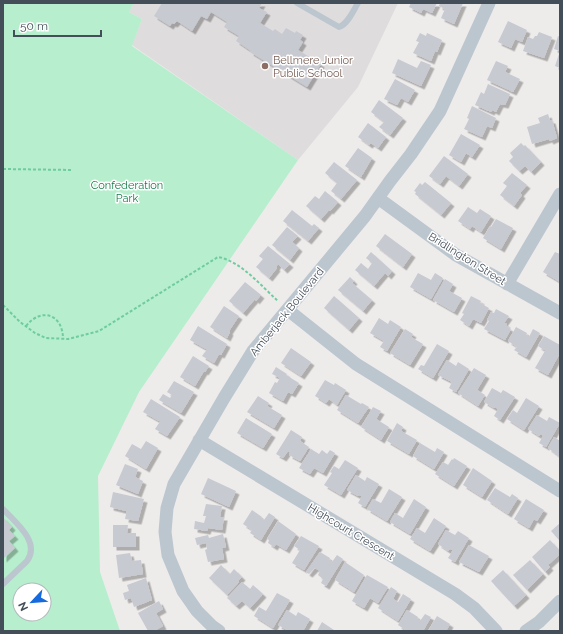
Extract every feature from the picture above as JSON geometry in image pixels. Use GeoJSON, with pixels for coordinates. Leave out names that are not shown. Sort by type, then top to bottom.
{"type":"FeatureCollection","features":[{"type":"Feature","properties":{"kind":"street","name":"Amberjack Boulevard"},"geometry":{"type":"LineString","coordinates":[[219,631],[197,611],[183,591],[168,555],[165,532],[167,508],[174,484],[253,351],[346,240],[411,154],[440,111],[489,3]]}},
{"type":"Feature","properties":{"kind":"street"},"geometry":{"type":"LineString","coordinates":[[507,284],[560,194]]}},
{"type":"Feature","properties":{"kind":"street","name":"Bridlington Street"},"geometry":{"type":"LineString","coordinates":[[378,198],[442,246],[560,314]]}},
{"type":"Feature","properties":{"kind":"street"},"geometry":{"type":"LineString","coordinates":[[288,310],[356,364],[560,491]]}},
{"type":"Feature","properties":{"kind":"street","name":"Highcourt Crescent"},"geometry":{"type":"LineString","coordinates":[[199,440],[455,594],[474,608],[496,631]]}},
{"type":"Feature","properties":{"kind":"street"},"geometry":{"type":"LineString","coordinates":[[526,631],[560,601]]}},
{"type":"Feature","properties":{"kind":"lane"},"geometry":{"type":"LineString","coordinates":[[297,3],[339,27],[343,26],[358,3]]}},
{"type":"Feature","properties":{"kind":"lane"},"geometry":{"type":"LineString","coordinates":[[3,509],[25,533],[30,541],[32,549],[30,558],[3,584]]}},
{"type":"Feature","properties":{"kind":"path"},"geometry":{"type":"LineString","coordinates":[[3,169],[72,170]]}},
{"type":"Feature","properties":{"kind":"path"},"geometry":{"type":"LineString","coordinates":[[3,305],[20,322],[35,333],[46,338],[63,339],[99,331],[218,257],[237,264],[288,310]]}},
{"type":"Feature","properties":{"kind":"path"},"geometry":{"type":"LineString","coordinates":[[26,326],[34,318],[40,315],[52,317],[62,326],[63,339]]}},
{"type":"Feature","properties":{"kind":"shaded area","name":"Bellmere Junior Public School"},"geometry":{"type":"Polygon","coordinates":[[[134,3],[398,3],[358,87],[298,160],[132,45],[142,19],[129,12],[134,3]]]}},
{"type":"Feature","properties":{"kind":"green space","name":"Confederation Park"},"geometry":{"type":"Polygon","coordinates":[[[3,3],[134,3],[129,12],[142,19],[132,46],[298,160],[139,392],[98,476],[100,572],[120,631],[3,631],[3,3]]]}},
{"type":"Feature","properties":{"kind":"building"},"geometry":{"type":"Polygon","coordinates":[[[162,3],[262,3],[259,8],[267,12],[260,23],[273,31],[275,29],[282,34],[286,28],[303,35],[300,40],[303,42],[298,50],[321,64],[307,87],[250,52],[251,51],[236,41],[239,36],[224,27],[227,22],[211,12],[207,19],[201,16],[192,31],[177,21],[174,24],[172,23],[170,26],[154,16],[162,3]]]}},
{"type":"Feature","properties":{"kind":"building"},"geometry":{"type":"Polygon","coordinates":[[[411,3],[437,3],[432,13],[423,9],[421,13],[409,7],[411,3]]]}},
{"type":"Feature","properties":{"kind":"building"},"geometry":{"type":"Polygon","coordinates":[[[440,3],[463,3],[454,24],[441,18],[445,9],[439,6],[440,3]]]}},
{"type":"Feature","properties":{"kind":"building"},"geometry":{"type":"Polygon","coordinates":[[[508,21],[527,30],[522,42],[515,39],[511,48],[498,42],[508,21]]]}},
{"type":"Feature","properties":{"kind":"building"},"geometry":{"type":"Polygon","coordinates":[[[539,32],[552,37],[544,58],[523,51],[528,37],[533,39],[539,32]]]}},
{"type":"Feature","properties":{"kind":"building"},"geometry":{"type":"Polygon","coordinates":[[[420,33],[426,36],[427,33],[442,40],[431,61],[413,53],[419,42],[416,41],[420,33]]]}},
{"type":"Feature","properties":{"kind":"building"},"geometry":{"type":"Polygon","coordinates":[[[558,36],[560,37],[560,51],[554,49],[558,36]]]}},
{"type":"Feature","properties":{"kind":"building"},"geometry":{"type":"Polygon","coordinates":[[[560,51],[560,68],[555,66],[560,51]]]}},
{"type":"Feature","properties":{"kind":"building"},"geometry":{"type":"Polygon","coordinates":[[[398,59],[417,68],[421,61],[431,65],[421,86],[392,73],[398,59]]]}},
{"type":"Feature","properties":{"kind":"building"},"geometry":{"type":"Polygon","coordinates":[[[496,61],[508,66],[505,72],[520,79],[513,92],[487,80],[496,61]]]}},
{"type":"Feature","properties":{"kind":"building"},"geometry":{"type":"Polygon","coordinates":[[[395,79],[415,90],[408,102],[401,98],[397,105],[384,99],[395,79]]]}},
{"type":"Feature","properties":{"kind":"building"},"geometry":{"type":"Polygon","coordinates":[[[488,84],[510,94],[505,105],[500,104],[496,112],[492,110],[491,112],[475,105],[481,92],[484,94],[488,84]]]}},
{"type":"Feature","properties":{"kind":"building"},"geometry":{"type":"Polygon","coordinates":[[[379,100],[403,118],[390,135],[379,127],[384,122],[371,112],[379,100]]]}},
{"type":"Feature","properties":{"kind":"building"},"geometry":{"type":"Polygon","coordinates":[[[472,106],[496,118],[492,128],[487,126],[482,137],[464,129],[469,119],[467,118],[472,106]]]}},
{"type":"Feature","properties":{"kind":"building"},"geometry":{"type":"Polygon","coordinates":[[[548,114],[550,120],[552,120],[557,138],[550,141],[549,139],[532,144],[527,127],[540,123],[538,118],[548,114]]]}},
{"type":"Feature","properties":{"kind":"building"},"geometry":{"type":"Polygon","coordinates":[[[368,123],[386,137],[378,148],[371,143],[369,145],[358,137],[368,123]]]}},
{"type":"Feature","properties":{"kind":"building"},"geometry":{"type":"Polygon","coordinates":[[[461,134],[480,145],[472,157],[466,153],[461,162],[449,155],[461,134]]]}},
{"type":"Feature","properties":{"kind":"building"},"geometry":{"type":"Polygon","coordinates":[[[521,143],[524,146],[525,145],[541,162],[531,172],[525,166],[519,171],[509,161],[513,157],[510,153],[521,143]]]}},
{"type":"Feature","properties":{"kind":"building"},"geometry":{"type":"Polygon","coordinates":[[[358,148],[372,158],[361,177],[345,166],[358,148]]]}},
{"type":"Feature","properties":{"kind":"building"},"geometry":{"type":"Polygon","coordinates":[[[444,156],[468,174],[459,186],[446,176],[440,184],[429,176],[444,156]]]}},
{"type":"Feature","properties":{"kind":"building"},"geometry":{"type":"Polygon","coordinates":[[[334,162],[357,180],[341,199],[331,191],[337,183],[325,173],[334,162]]]}},
{"type":"Feature","properties":{"kind":"building"},"geometry":{"type":"Polygon","coordinates":[[[512,173],[527,185],[520,193],[522,195],[514,206],[500,195],[507,186],[503,183],[512,173]]]}},
{"type":"Feature","properties":{"kind":"building"},"geometry":{"type":"Polygon","coordinates":[[[425,182],[451,203],[441,215],[415,194],[416,192],[414,191],[420,183],[422,185],[425,182]]]}},
{"type":"Feature","properties":{"kind":"building"},"geometry":{"type":"Polygon","coordinates":[[[325,191],[338,202],[321,219],[306,206],[315,196],[319,199],[325,191]]]}},
{"type":"Feature","properties":{"kind":"building"},"geometry":{"type":"Polygon","coordinates":[[[468,207],[477,213],[480,209],[491,216],[481,232],[472,226],[470,229],[458,221],[468,207]]]}},
{"type":"Feature","properties":{"kind":"building"},"geometry":{"type":"Polygon","coordinates":[[[292,210],[312,226],[314,224],[319,228],[308,241],[283,221],[292,210]]]}},
{"type":"Feature","properties":{"kind":"building"},"geometry":{"type":"Polygon","coordinates":[[[496,219],[513,228],[501,249],[483,238],[496,219]]]}},
{"type":"Feature","properties":{"kind":"building"},"geometry":{"type":"Polygon","coordinates":[[[287,227],[298,236],[292,242],[299,248],[290,260],[272,245],[287,227]]]}},
{"type":"Feature","properties":{"kind":"building"},"geometry":{"type":"Polygon","coordinates":[[[385,234],[412,254],[403,267],[376,246],[385,234]]]}},
{"type":"Feature","properties":{"kind":"building"},"geometry":{"type":"Polygon","coordinates":[[[268,246],[290,264],[284,270],[278,264],[276,267],[277,268],[269,278],[256,267],[263,259],[259,256],[268,246]]]}},
{"type":"Feature","properties":{"kind":"building"},"geometry":{"type":"Polygon","coordinates":[[[371,252],[392,271],[388,276],[385,273],[374,286],[355,270],[361,263],[368,269],[372,263],[366,258],[371,252]]]}},
{"type":"Feature","properties":{"kind":"building"},"geometry":{"type":"Polygon","coordinates":[[[555,252],[560,254],[560,282],[543,272],[555,252]]]}},
{"type":"Feature","properties":{"kind":"building"},"geometry":{"type":"Polygon","coordinates":[[[418,273],[431,280],[435,273],[443,278],[431,299],[410,287],[418,273]]]}},
{"type":"Feature","properties":{"kind":"building"},"geometry":{"type":"Polygon","coordinates":[[[350,277],[354,281],[352,283],[372,300],[363,311],[338,290],[350,277]]]}},
{"type":"Feature","properties":{"kind":"building"},"geometry":{"type":"Polygon","coordinates":[[[445,279],[453,284],[449,291],[462,298],[454,312],[433,300],[445,279]]]}},
{"type":"Feature","properties":{"kind":"building"},"geometry":{"type":"Polygon","coordinates":[[[245,282],[261,295],[256,301],[255,299],[243,313],[229,301],[245,282]]]}},
{"type":"Feature","properties":{"kind":"building"},"geometry":{"type":"Polygon","coordinates":[[[334,296],[359,318],[349,330],[324,308],[334,296]]]}},
{"type":"Feature","properties":{"kind":"building"},"geometry":{"type":"Polygon","coordinates":[[[471,296],[481,301],[480,303],[489,308],[481,323],[473,319],[469,326],[460,320],[471,296]]]}},
{"type":"Feature","properties":{"kind":"building"},"geometry":{"type":"Polygon","coordinates":[[[224,306],[239,316],[229,331],[230,332],[227,338],[210,327],[224,306]]]}},
{"type":"Feature","properties":{"kind":"building"},"geometry":{"type":"Polygon","coordinates":[[[496,309],[509,316],[504,323],[511,329],[505,340],[484,329],[489,321],[487,320],[491,312],[494,313],[496,309]]]}},
{"type":"Feature","properties":{"kind":"building"},"geometry":{"type":"Polygon","coordinates":[[[379,318],[388,324],[390,320],[401,327],[387,351],[380,347],[384,341],[370,333],[379,318]]]}},
{"type":"Feature","properties":{"kind":"building"},"geometry":{"type":"Polygon","coordinates":[[[198,326],[227,344],[221,355],[219,354],[214,363],[202,356],[208,348],[206,349],[190,340],[198,326]]]}},
{"type":"Feature","properties":{"kind":"building"},"geometry":{"type":"Polygon","coordinates":[[[516,327],[527,333],[526,335],[529,337],[533,329],[540,333],[526,357],[514,350],[517,347],[508,341],[516,327]]]}},
{"type":"Feature","properties":{"kind":"building"},"geometry":{"type":"Polygon","coordinates":[[[405,329],[413,334],[411,337],[423,344],[410,365],[390,353],[405,329]]]}},
{"type":"Feature","properties":{"kind":"building"},"geometry":{"type":"Polygon","coordinates":[[[544,336],[560,345],[560,353],[548,375],[535,368],[546,349],[544,350],[538,346],[544,336]]]}},
{"type":"Feature","properties":{"kind":"building"},"geometry":{"type":"Polygon","coordinates":[[[437,344],[449,351],[433,378],[418,369],[421,365],[424,366],[437,344]]]}},
{"type":"Feature","properties":{"kind":"building"},"geometry":{"type":"Polygon","coordinates":[[[291,348],[311,362],[301,376],[281,363],[291,348]]]}},
{"type":"Feature","properties":{"kind":"building"},"geometry":{"type":"Polygon","coordinates":[[[193,356],[209,366],[205,372],[204,371],[195,386],[180,377],[193,356]]]}},
{"type":"Feature","properties":{"kind":"building"},"geometry":{"type":"Polygon","coordinates":[[[447,360],[456,366],[458,362],[469,369],[456,392],[449,388],[452,382],[438,375],[447,360]]]}},
{"type":"Feature","properties":{"kind":"building"},"geometry":{"type":"Polygon","coordinates":[[[276,367],[299,383],[292,394],[288,392],[283,401],[269,393],[275,382],[277,383],[280,378],[272,374],[276,367]]]}},
{"type":"Feature","properties":{"kind":"building"},"geometry":{"type":"Polygon","coordinates":[[[474,368],[486,375],[477,390],[485,395],[478,406],[458,393],[474,368]]]}},
{"type":"Feature","properties":{"kind":"building"},"geometry":{"type":"Polygon","coordinates":[[[325,380],[334,385],[335,383],[346,390],[337,405],[329,399],[326,403],[315,396],[325,380]]]}},
{"type":"Feature","properties":{"kind":"building"},"geometry":{"type":"Polygon","coordinates":[[[174,381],[194,392],[181,413],[159,400],[163,394],[170,398],[172,395],[167,392],[174,381]]]}},
{"type":"Feature","properties":{"kind":"building"},"geometry":{"type":"Polygon","coordinates":[[[492,388],[501,393],[503,390],[515,397],[500,420],[494,416],[498,409],[484,402],[492,388]]]}},
{"type":"Feature","properties":{"kind":"building"},"geometry":{"type":"Polygon","coordinates":[[[346,395],[369,407],[358,423],[337,410],[346,395]]]}},
{"type":"Feature","properties":{"kind":"building"},"geometry":{"type":"Polygon","coordinates":[[[258,396],[269,403],[267,406],[282,415],[274,428],[247,412],[258,396]]]}},
{"type":"Feature","properties":{"kind":"building"},"geometry":{"type":"Polygon","coordinates":[[[526,398],[539,406],[524,430],[507,419],[513,410],[517,413],[526,398]]]}},
{"type":"Feature","properties":{"kind":"building"},"geometry":{"type":"Polygon","coordinates":[[[151,399],[180,417],[167,436],[155,429],[161,420],[159,421],[143,412],[151,399]]]}},
{"type":"Feature","properties":{"kind":"building"},"geometry":{"type":"Polygon","coordinates":[[[373,407],[381,411],[376,419],[389,427],[381,440],[361,427],[373,407]]]}},
{"type":"Feature","properties":{"kind":"building"},"geometry":{"type":"Polygon","coordinates":[[[537,415],[547,421],[549,417],[560,423],[546,447],[539,443],[543,436],[541,434],[539,436],[528,429],[537,415]]]}},
{"type":"Feature","properties":{"kind":"building"},"geometry":{"type":"Polygon","coordinates":[[[246,418],[272,434],[263,448],[237,433],[246,418]]]}},
{"type":"Feature","properties":{"kind":"building"},"geometry":{"type":"Polygon","coordinates":[[[397,423],[403,427],[401,431],[417,440],[409,454],[387,441],[397,423]]]}},
{"type":"Feature","properties":{"kind":"building"},"geometry":{"type":"Polygon","coordinates":[[[291,430],[302,437],[300,441],[309,447],[300,461],[289,455],[290,452],[288,451],[283,458],[276,454],[291,430]]]}},
{"type":"Feature","properties":{"kind":"building"},"geometry":{"type":"Polygon","coordinates":[[[554,437],[560,441],[560,457],[548,448],[554,437]]]}},
{"type":"Feature","properties":{"kind":"building"},"geometry":{"type":"Polygon","coordinates":[[[146,441],[158,448],[146,469],[125,456],[132,444],[141,449],[146,441]]]}},
{"type":"Feature","properties":{"kind":"building"},"geometry":{"type":"Polygon","coordinates":[[[420,443],[435,452],[437,448],[444,452],[434,469],[413,456],[420,443]]]}},
{"type":"Feature","properties":{"kind":"building"},"geometry":{"type":"Polygon","coordinates":[[[311,449],[319,454],[322,450],[327,454],[330,450],[335,453],[323,473],[314,468],[310,474],[299,468],[311,449]]]}},
{"type":"Feature","properties":{"kind":"building"},"geometry":{"type":"Polygon","coordinates":[[[454,458],[467,466],[454,486],[435,474],[443,462],[448,465],[454,458]]]}},
{"type":"Feature","properties":{"kind":"building"},"geometry":{"type":"Polygon","coordinates":[[[345,460],[358,468],[341,495],[324,485],[332,473],[330,472],[334,466],[339,469],[345,460]]]}},
{"type":"Feature","properties":{"kind":"building"},"geometry":{"type":"Polygon","coordinates":[[[125,464],[138,469],[135,477],[143,481],[138,494],[116,485],[125,464]]]}},
{"type":"Feature","properties":{"kind":"building"},"geometry":{"type":"Polygon","coordinates":[[[473,468],[492,481],[482,497],[463,485],[473,468]]]}},
{"type":"Feature","properties":{"kind":"building"},"geometry":{"type":"Polygon","coordinates":[[[356,475],[365,481],[367,477],[379,484],[365,507],[358,503],[362,496],[358,496],[347,490],[356,475]]]}},
{"type":"Feature","properties":{"kind":"building"},"geometry":{"type":"Polygon","coordinates":[[[208,478],[236,491],[229,507],[201,494],[208,478]]]}},
{"type":"Feature","properties":{"kind":"building"},"geometry":{"type":"Polygon","coordinates":[[[495,488],[510,497],[512,494],[518,498],[508,514],[487,500],[495,488]]]}},
{"type":"Feature","properties":{"kind":"building"},"geometry":{"type":"Polygon","coordinates":[[[389,489],[402,497],[387,521],[367,509],[373,499],[381,503],[389,489]]]}},
{"type":"Feature","properties":{"kind":"building"},"geometry":{"type":"Polygon","coordinates":[[[113,492],[144,499],[138,521],[125,519],[127,509],[126,511],[110,507],[113,492]]]}},
{"type":"Feature","properties":{"kind":"building"},"geometry":{"type":"Polygon","coordinates":[[[414,499],[426,507],[410,534],[390,522],[395,513],[403,518],[414,499]]]}},
{"type":"Feature","properties":{"kind":"building"},"geometry":{"type":"Polygon","coordinates":[[[526,499],[544,510],[537,521],[534,519],[529,528],[514,519],[526,499]]]}},
{"type":"Feature","properties":{"kind":"building"},"geometry":{"type":"Polygon","coordinates":[[[206,504],[222,506],[220,517],[224,517],[222,530],[208,528],[207,531],[194,529],[195,521],[204,523],[206,516],[203,516],[206,504]]]}},
{"type":"Feature","properties":{"kind":"building"},"geometry":{"type":"Polygon","coordinates":[[[252,510],[264,520],[269,513],[275,517],[261,540],[250,533],[252,530],[243,524],[252,510]]]}},
{"type":"Feature","properties":{"kind":"building"},"geometry":{"type":"Polygon","coordinates":[[[3,517],[12,527],[9,530],[15,536],[9,541],[15,548],[3,559],[3,517]]]}},
{"type":"Feature","properties":{"kind":"building"},"geometry":{"type":"Polygon","coordinates":[[[434,518],[446,526],[430,551],[410,539],[417,528],[425,533],[434,518]]]}},
{"type":"Feature","properties":{"kind":"building"},"geometry":{"type":"Polygon","coordinates":[[[278,521],[296,534],[286,550],[276,544],[274,547],[268,543],[269,540],[267,539],[278,521]]]}},
{"type":"Feature","properties":{"kind":"building"},"geometry":{"type":"Polygon","coordinates":[[[560,523],[560,541],[551,531],[560,523]]]}},
{"type":"Feature","properties":{"kind":"building"},"geometry":{"type":"Polygon","coordinates":[[[113,525],[128,525],[127,533],[136,533],[136,547],[113,547],[113,525]]]}},
{"type":"Feature","properties":{"kind":"building"},"geometry":{"type":"Polygon","coordinates":[[[446,530],[455,535],[458,531],[469,538],[455,562],[448,558],[453,550],[450,549],[448,551],[438,544],[446,530]]]}},
{"type":"Feature","properties":{"kind":"building"},"geometry":{"type":"Polygon","coordinates":[[[223,534],[226,547],[222,548],[224,559],[208,562],[205,550],[207,549],[206,543],[197,545],[195,538],[208,535],[209,538],[223,534]]]}},
{"type":"Feature","properties":{"kind":"building"},"geometry":{"type":"Polygon","coordinates":[[[301,536],[319,546],[304,570],[292,563],[300,550],[294,546],[301,536]]]}},
{"type":"Feature","properties":{"kind":"building"},"geometry":{"type":"Polygon","coordinates":[[[550,540],[560,551],[560,554],[548,565],[550,567],[545,572],[532,557],[550,540]]]}},
{"type":"Feature","properties":{"kind":"building"},"geometry":{"type":"Polygon","coordinates":[[[469,545],[489,556],[479,572],[459,562],[469,545]]]}},
{"type":"Feature","properties":{"kind":"building"},"geometry":{"type":"Polygon","coordinates":[[[320,552],[330,558],[329,560],[332,562],[337,555],[343,559],[326,586],[321,583],[323,579],[318,575],[320,571],[315,568],[309,574],[306,572],[320,552]]]}},
{"type":"Feature","properties":{"kind":"building"},"geometry":{"type":"Polygon","coordinates":[[[130,553],[132,561],[141,560],[143,574],[119,578],[116,555],[130,553]]]}},
{"type":"Feature","properties":{"kind":"building"},"geometry":{"type":"Polygon","coordinates":[[[530,560],[543,574],[527,590],[513,575],[530,560]]]}},
{"type":"Feature","properties":{"kind":"building"},"geometry":{"type":"Polygon","coordinates":[[[345,562],[364,575],[354,592],[335,580],[345,562]]]}},
{"type":"Feature","properties":{"kind":"building"},"geometry":{"type":"Polygon","coordinates":[[[221,565],[230,574],[234,569],[242,577],[227,595],[209,578],[221,565]]]}},
{"type":"Feature","properties":{"kind":"building"},"geometry":{"type":"Polygon","coordinates":[[[503,570],[526,595],[514,606],[491,581],[503,570]]]}},
{"type":"Feature","properties":{"kind":"building"},"geometry":{"type":"Polygon","coordinates":[[[367,575],[388,587],[378,603],[370,598],[364,608],[352,601],[367,575]]]}},
{"type":"Feature","properties":{"kind":"building"},"geometry":{"type":"Polygon","coordinates":[[[146,578],[152,600],[134,607],[131,598],[125,600],[123,593],[129,591],[127,585],[146,578]]]}},
{"type":"Feature","properties":{"kind":"building"},"geometry":{"type":"Polygon","coordinates":[[[242,582],[250,589],[253,585],[263,594],[250,608],[242,601],[236,606],[227,598],[242,582]]]}},
{"type":"Feature","properties":{"kind":"building"},"geometry":{"type":"Polygon","coordinates":[[[391,587],[397,591],[393,599],[398,602],[403,594],[411,599],[398,621],[378,608],[391,587]]]}},
{"type":"Feature","properties":{"kind":"building"},"geometry":{"type":"Polygon","coordinates":[[[277,593],[290,600],[273,628],[254,616],[259,607],[266,611],[277,593]]]}},
{"type":"Feature","properties":{"kind":"building"},"geometry":{"type":"Polygon","coordinates":[[[159,601],[163,609],[156,613],[163,626],[154,631],[148,631],[138,613],[159,601]]]}},
{"type":"Feature","properties":{"kind":"building"},"geometry":{"type":"Polygon","coordinates":[[[287,610],[296,616],[298,612],[310,619],[303,631],[293,631],[290,629],[289,631],[278,625],[287,610]]]}},
{"type":"Feature","properties":{"kind":"building"},"geometry":{"type":"Polygon","coordinates":[[[407,610],[418,617],[417,619],[420,621],[425,614],[431,617],[423,631],[407,631],[398,625],[407,610]]]}},
{"type":"Feature","properties":{"kind":"building"},"geometry":{"type":"Polygon","coordinates":[[[437,616],[450,624],[446,631],[428,631],[437,616]]]}},
{"type":"Feature","properties":{"kind":"building"},"geometry":{"type":"Polygon","coordinates":[[[322,622],[334,630],[317,631],[322,622]]]}},
{"type":"Feature","properties":{"kind":"place","name":"Bellmere Junior Public School"},"geometry":{"type":"Point","coordinates":[265,66]}}]}
